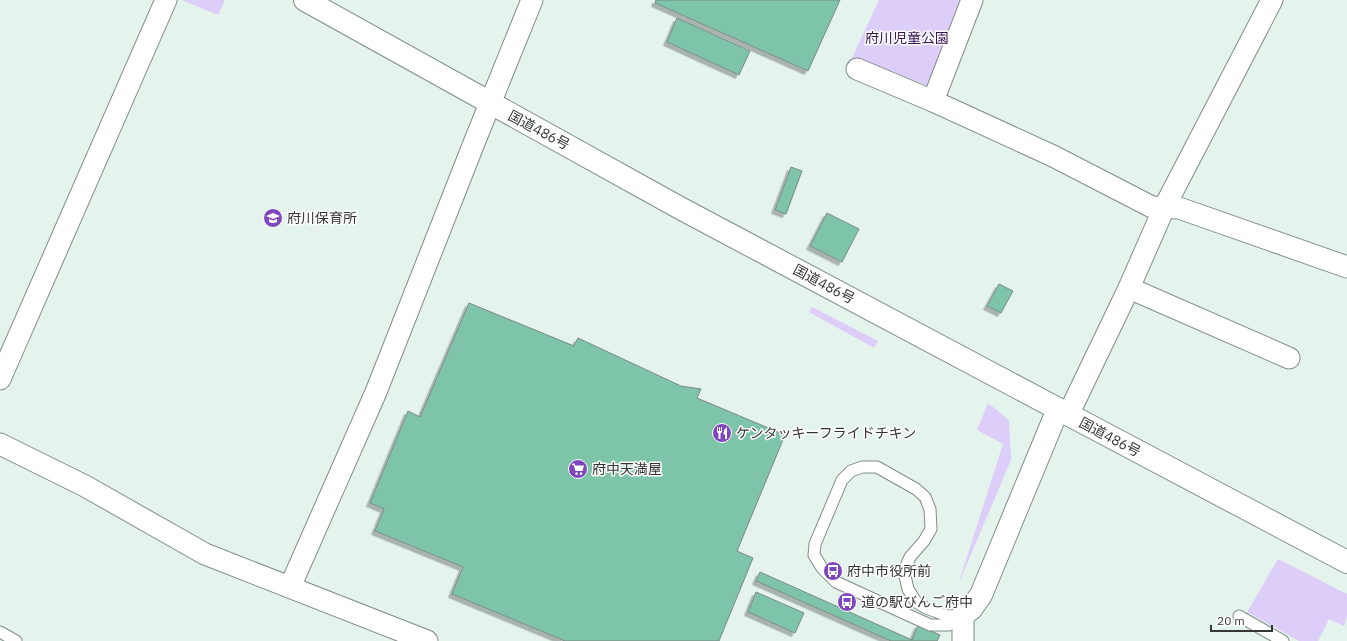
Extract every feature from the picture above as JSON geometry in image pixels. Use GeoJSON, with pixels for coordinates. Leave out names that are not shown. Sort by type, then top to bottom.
{"type":"FeatureCollection","features":[{"type":"Feature","properties":{"kind":"main road","name":"国道486号"},"geometry":{"type":"LineString","coordinates":[[305,0],[455,82],[490,104],[529,123],[686,211],[1347,562]]}},
{"type":"Feature","properties":{"kind":"main road"},"geometry":{"type":"LineString","coordinates":[[962,614],[971,608],[981,595],[1063,412]]}},
{"type":"Feature","properties":{"kind":"street"},"geometry":{"type":"LineString","coordinates":[[0,379],[166,0]]}},
{"type":"Feature","properties":{"kind":"street"},"geometry":{"type":"LineString","coordinates":[[290,587],[376,392],[532,0]]}},
{"type":"Feature","properties":{"kind":"street"},"geometry":{"type":"LineString","coordinates":[[932,101],[972,0]]}},
{"type":"Feature","properties":{"kind":"street"},"geometry":{"type":"LineString","coordinates":[[1063,412],[1129,288],[1164,208],[1271,0]]}},
{"type":"Feature","properties":{"kind":"street"},"geometry":{"type":"LineString","coordinates":[[857,69],[1053,156],[1152,207],[1179,208],[1347,267]]}},
{"type":"Feature","properties":{"kind":"street"},"geometry":{"type":"LineString","coordinates":[[1129,288],[1289,358]]}},
{"type":"Feature","properties":{"kind":"street"},"geometry":{"type":"LineString","coordinates":[[0,444],[84,486],[205,554],[427,641]]}},
{"type":"Feature","properties":{"kind":"street"},"geometry":{"type":"LineString","coordinates":[[962,614],[963,641]]}},
{"type":"Feature","properties":{"kind":"lane"},"geometry":{"type":"LineString","coordinates":[[862,467],[877,467],[916,489],[925,497],[930,509],[931,529],[924,541],[910,557],[906,566],[905,576],[908,589],[916,602],[926,608],[948,616],[962,614],[949,625],[930,625],[836,582],[822,568],[814,555],[814,544],[842,480],[851,471],[862,467]]}},
{"type":"Feature","properties":{"kind":"lane"},"geometry":{"type":"LineString","coordinates":[[1239,616],[1283,641]]}},
{"type":"Feature","properties":{"kind":"lane"},"geometry":{"type":"LineString","coordinates":[[0,632],[16,641]]}},
{"type":"Feature","properties":{"kind":"green space"},"geometry":{"type":"Polygon","coordinates":[[[182,0],[225,0],[218,15],[182,0]]]}},
{"type":"Feature","properties":{"kind":"green space","name":"府川児童公園"},"geometry":{"type":"Polygon","coordinates":[[[879,0],[962,0],[929,86],[852,58],[879,0]]]}},
{"type":"Feature","properties":{"kind":"green space"},"geometry":{"type":"Polygon","coordinates":[[[812,307],[878,341],[874,348],[809,312],[812,307]]]}},
{"type":"Feature","properties":{"kind":"green space"},"geometry":{"type":"Polygon","coordinates":[[[988,403],[1009,420],[1011,460],[958,585],[1003,444],[977,430],[988,403]]]}},
{"type":"Feature","properties":{"kind":"green space"},"geometry":{"type":"Polygon","coordinates":[[[1278,559],[1347,594],[1347,616],[1344,626],[1329,619],[1318,641],[1299,641],[1247,612],[1278,559]]]}},
{"type":"Feature","properties":{"kind":"building"},"geometry":{"type":"Polygon","coordinates":[[[656,0],[840,0],[808,71],[655,3],[656,0]]]}},
{"type":"Feature","properties":{"kind":"building"},"geometry":{"type":"Polygon","coordinates":[[[677,18],[750,51],[739,75],[667,42],[677,18]]]}},
{"type":"Feature","properties":{"kind":"building"},"geometry":{"type":"Polygon","coordinates":[[[791,167],[802,171],[786,214],[775,210],[791,167]]]}},
{"type":"Feature","properties":{"kind":"building"},"geometry":{"type":"Polygon","coordinates":[[[827,213],[859,229],[842,262],[810,246],[827,213]]]}},
{"type":"Feature","properties":{"kind":"building"},"geometry":{"type":"Polygon","coordinates":[[[999,284],[1013,291],[1001,313],[987,306],[999,284]]]}},
{"type":"Feature","properties":{"kind":"building","name":"府中天満屋"},"geometry":{"type":"Polygon","coordinates":[[[469,303],[574,346],[578,338],[681,386],[701,389],[697,398],[785,435],[737,551],[753,558],[719,641],[565,641],[452,594],[463,567],[375,531],[384,509],[370,503],[408,411],[420,417],[469,303]]]}},
{"type":"Feature","properties":{"kind":"building"},"geometry":{"type":"Polygon","coordinates":[[[760,572],[912,640],[918,625],[940,635],[937,641],[891,641],[756,581],[760,572]]]}},
{"type":"Feature","properties":{"kind":"building"},"geometry":{"type":"Polygon","coordinates":[[[756,592],[804,613],[795,633],[748,612],[756,592]]]}},
{"type":"Feature","properties":{"kind":"place","name":"府川保育所"},"geometry":{"type":"Point","coordinates":[273,218]}},
{"type":"Feature","properties":{"kind":"place","name":"ケンタッキーフライドチキン"},"geometry":{"type":"Point","coordinates":[722,433]}},
{"type":"Feature","properties":{"kind":"place","name":"府中天満屋"},"geometry":{"type":"Point","coordinates":[578,469]}},
{"type":"Feature","properties":{"kind":"place","name":"府中市役所前"},"geometry":{"type":"Point","coordinates":[833,571]}},
{"type":"Feature","properties":{"kind":"place","name":"道の駅びんご府中"},"geometry":{"type":"Point","coordinates":[847,602]}}]}
